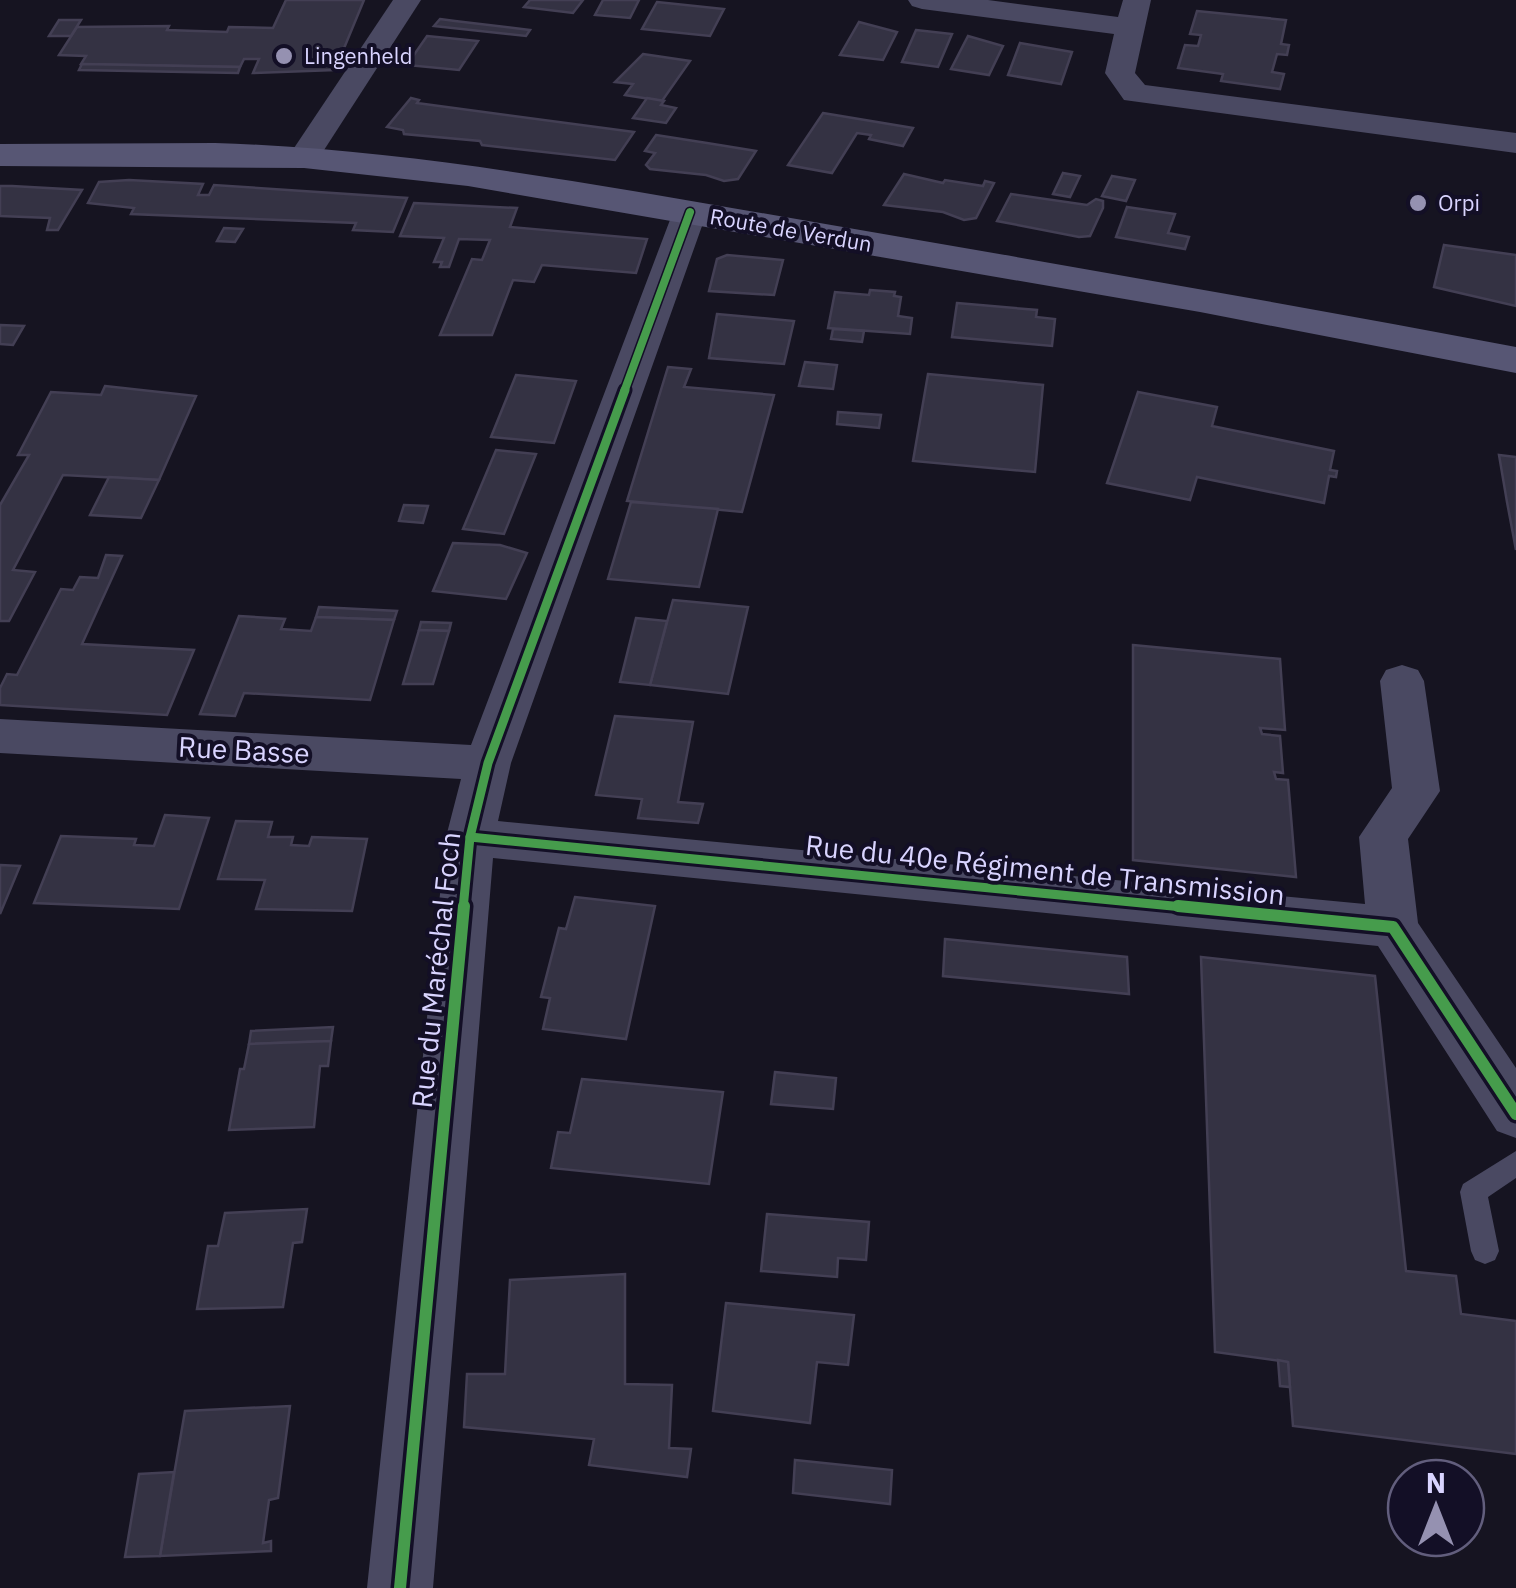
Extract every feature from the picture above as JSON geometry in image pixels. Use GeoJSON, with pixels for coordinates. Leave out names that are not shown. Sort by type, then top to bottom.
{"type":"FeatureCollection","features":[{"type":"Feature","properties":{"kind":"main road","name":"Route de Verdun"},"geometry":{"type":"LineString","coordinates":[[0,155],[304,157],[468,174],[1200,300],[1516,360]]}},
{"type":"Feature","properties":{"kind":"street"},"geometry":{"type":"LineString","coordinates":[[304,157],[406,0]]}},
{"type":"Feature","properties":{"kind":"street"},"geometry":{"type":"LineString","coordinates":[[922,0],[1133,13],[1120,74],[1135,93],[1516,143]]}},
{"type":"Feature","properties":{"kind":"street","name":"Rue du Maréchal Foch"},"geometry":{"type":"LineString","coordinates":[[400,1588],[470,837],[488,763],[690,212]]}},
{"type":"Feature","properties":{"kind":"street"},"geometry":{"type":"LineString","coordinates":[[1402,680],[1416,791],[1383,837],[1392,926],[1516,1114]]}},
{"type":"Feature","properties":{"kind":"street","name":"Rue Basse"},"geometry":{"type":"LineString","coordinates":[[0,736],[488,763]]}},
{"type":"Feature","properties":{"kind":"street","name":"Rue du 40e Régiment de Transmission"},"geometry":{"type":"LineString","coordinates":[[470,837],[1392,926]]}},
{"type":"Feature","properties":{"kind":"lane"},"geometry":{"type":"LineString","coordinates":[[1485,1250],[1473,1192],[1516,1162]]}},
{"type":"Feature","properties":{"kind":"building"},"geometry":{"type":"Polygon","coordinates":[[[286,0],[364,0],[335,70],[253,73],[259,59],[244,59],[240,67],[81,64],[86,56],[59,55],[77,27],[169,26],[167,30],[227,32],[229,27],[273,28],[286,0]]]}},
{"type":"Feature","properties":{"kind":"building"},"geometry":{"type":"Polygon","coordinates":[[[530,0],[583,0],[573,13],[524,7],[530,0]]]}},
{"type":"Feature","properties":{"kind":"building"},"geometry":{"type":"Polygon","coordinates":[[[603,0],[639,0],[630,18],[595,15],[603,0]]]}},
{"type":"Feature","properties":{"kind":"building"},"geometry":{"type":"Polygon","coordinates":[[[657,2],[724,9],[710,36],[642,29],[657,2]]]}},
{"type":"Feature","properties":{"kind":"building"},"geometry":{"type":"Polygon","coordinates":[[[1197,11],[1286,20],[1281,44],[1289,45],[1287,55],[1277,54],[1272,72],[1284,74],[1280,89],[1221,81],[1223,74],[1178,68],[1185,45],[1198,46],[1201,35],[1190,34],[1197,11]]]}},
{"type":"Feature","properties":{"kind":"building"},"geometry":{"type":"Polygon","coordinates":[[[440,19],[530,30],[526,36],[434,26],[440,19]]]}},
{"type":"Feature","properties":{"kind":"building"},"geometry":{"type":"Polygon","coordinates":[[[59,20],[81,20],[71,36],[49,36],[59,20]]]}},
{"type":"Feature","properties":{"kind":"building"},"geometry":{"type":"Polygon","coordinates":[[[859,22],[897,32],[883,60],[840,55],[859,22]]]}},
{"type":"Feature","properties":{"kind":"building"},"geometry":{"type":"Polygon","coordinates":[[[916,30],[952,34],[938,67],[902,62],[916,30]]]}},
{"type":"Feature","properties":{"kind":"building"},"geometry":{"type":"Polygon","coordinates":[[[427,36],[478,41],[459,70],[407,65],[427,36]]]}},
{"type":"Feature","properties":{"kind":"building"},"geometry":{"type":"Polygon","coordinates":[[[968,36],[1003,46],[989,75],[951,69],[968,36]]]}},
{"type":"Feature","properties":{"kind":"building"},"geometry":{"type":"Polygon","coordinates":[[[1020,43],[1072,52],[1061,84],[1008,75],[1020,43]]]}},
{"type":"Feature","properties":{"kind":"building"},"geometry":{"type":"Polygon","coordinates":[[[643,54],[690,61],[662,101],[625,95],[633,84],[615,82],[643,54]]]}},
{"type":"Feature","properties":{"kind":"building"},"geometry":{"type":"Polygon","coordinates":[[[82,64],[240,67],[238,73],[79,70],[82,64]]]}},
{"type":"Feature","properties":{"kind":"building"},"geometry":{"type":"Polygon","coordinates":[[[411,98],[419,100],[417,103],[634,132],[615,160],[404,134],[403,130],[387,127],[411,98]]]}},
{"type":"Feature","properties":{"kind":"building"},"geometry":{"type":"Polygon","coordinates":[[[647,98],[676,108],[666,123],[633,118],[647,98]]]}},
{"type":"Feature","properties":{"kind":"building"},"geometry":{"type":"Polygon","coordinates":[[[823,113],[913,128],[903,146],[857,133],[832,173],[788,165],[823,113]]]}},
{"type":"Feature","properties":{"kind":"building"},"geometry":{"type":"Polygon","coordinates":[[[656,135],[756,151],[738,179],[724,181],[706,175],[650,169],[646,165],[655,153],[645,151],[656,135]]]}},
{"type":"Feature","properties":{"kind":"building"},"geometry":{"type":"Polygon","coordinates":[[[1063,173],[1080,176],[1070,197],[1053,194],[1063,173]]]}},
{"type":"Feature","properties":{"kind":"building"},"geometry":{"type":"Polygon","coordinates":[[[904,174],[943,183],[994,183],[976,218],[964,220],[943,212],[884,205],[904,174]]]}},
{"type":"Feature","properties":{"kind":"building"},"geometry":{"type":"Polygon","coordinates":[[[1112,176],[1135,180],[1126,201],[1102,196],[1112,176]]]}},
{"type":"Feature","properties":{"kind":"building"},"geometry":{"type":"Polygon","coordinates":[[[99,182],[203,184],[198,195],[209,195],[214,185],[407,198],[393,232],[353,230],[356,223],[131,214],[134,208],[88,203],[99,182]]]}},
{"type":"Feature","properties":{"kind":"building"},"geometry":{"type":"Polygon","coordinates":[[[0,186],[82,190],[58,230],[47,230],[50,218],[0,216],[0,186]]]}},
{"type":"Feature","properties":{"kind":"building"},"geometry":{"type":"Polygon","coordinates":[[[1011,194],[1087,205],[1096,199],[1103,201],[1103,208],[1090,236],[1079,237],[997,221],[1011,194]]]}},
{"type":"Feature","properties":{"kind":"building"},"geometry":{"type":"Polygon","coordinates":[[[414,203],[517,208],[510,227],[647,239],[636,273],[542,265],[534,282],[513,280],[492,335],[440,335],[472,259],[482,260],[490,240],[459,239],[449,267],[440,267],[442,262],[434,262],[444,238],[400,236],[414,203]]]}},
{"type":"Feature","properties":{"kind":"building"},"geometry":{"type":"Polygon","coordinates":[[[1127,207],[1175,214],[1168,233],[1189,237],[1185,249],[1116,237],[1127,207]]]}},
{"type":"Feature","properties":{"kind":"building"},"geometry":{"type":"Polygon","coordinates":[[[224,228],[243,229],[235,242],[217,241],[224,228]]]}},
{"type":"Feature","properties":{"kind":"building"},"geometry":{"type":"Polygon","coordinates":[[[1444,245],[1516,255],[1516,306],[1434,287],[1444,245]]]}},
{"type":"Feature","properties":{"kind":"building"},"geometry":{"type":"Polygon","coordinates":[[[727,255],[783,260],[774,295],[709,291],[717,259],[727,255]]]}},
{"type":"Feature","properties":{"kind":"building"},"geometry":{"type":"Polygon","coordinates":[[[870,290],[895,292],[894,296],[901,297],[898,316],[912,318],[910,334],[828,328],[835,292],[869,295],[870,290]]]}},
{"type":"Feature","properties":{"kind":"building"},"geometry":{"type":"Polygon","coordinates":[[[957,303],[1037,310],[1036,317],[1055,319],[1052,346],[952,337],[957,303]]]}},
{"type":"Feature","properties":{"kind":"building"},"geometry":{"type":"Polygon","coordinates":[[[717,314],[794,321],[784,364],[709,358],[717,314]]]}},
{"type":"Feature","properties":{"kind":"building"},"geometry":{"type":"Polygon","coordinates":[[[0,325],[24,326],[13,345],[0,344],[0,325]]]}},
{"type":"Feature","properties":{"kind":"building"},"geometry":{"type":"Polygon","coordinates":[[[833,329],[864,331],[862,342],[831,339],[833,329]]]}},
{"type":"Feature","properties":{"kind":"building"},"geometry":{"type":"Polygon","coordinates":[[[805,362],[837,365],[833,389],[799,386],[805,362]]]}},
{"type":"Feature","properties":{"kind":"building"},"geometry":{"type":"Polygon","coordinates":[[[668,367],[691,369],[684,387],[774,395],[742,512],[627,501],[668,367]]]}},
{"type":"Feature","properties":{"kind":"building"},"geometry":{"type":"Polygon","coordinates":[[[928,374],[1043,385],[1035,472],[913,461],[928,374]]]}},
{"type":"Feature","properties":{"kind":"building"},"geometry":{"type":"Polygon","coordinates":[[[516,375],[576,381],[554,443],[491,437],[516,375]]]}},
{"type":"Feature","properties":{"kind":"building"},"geometry":{"type":"Polygon","coordinates":[[[105,386],[196,396],[159,480],[63,475],[13,570],[35,572],[9,621],[0,621],[0,505],[29,455],[18,455],[51,392],[101,395],[105,386]]]}},
{"type":"Feature","properties":{"kind":"building"},"geometry":{"type":"Polygon","coordinates":[[[1138,392],[1217,407],[1212,426],[1334,451],[1330,470],[1337,471],[1336,477],[1329,476],[1324,503],[1197,477],[1190,500],[1107,483],[1138,392]]]}},
{"type":"Feature","properties":{"kind":"building"},"geometry":{"type":"Polygon","coordinates":[[[838,412],[881,415],[879,428],[837,424],[838,412]]]}},
{"type":"Feature","properties":{"kind":"building"},"geometry":{"type":"Polygon","coordinates":[[[496,450],[536,454],[504,534],[463,529],[496,450]]]}},
{"type":"Feature","properties":{"kind":"building"},"geometry":{"type":"Polygon","coordinates":[[[1499,455],[1516,457],[1516,550],[1507,502],[1499,455]]]}},
{"type":"Feature","properties":{"kind":"building"},"geometry":{"type":"Polygon","coordinates":[[[109,477],[159,480],[141,518],[90,515],[109,477]]]}},
{"type":"Feature","properties":{"kind":"building"},"geometry":{"type":"Polygon","coordinates":[[[631,502],[718,509],[699,587],[608,579],[631,502]]]}},
{"type":"Feature","properties":{"kind":"building"},"geometry":{"type":"Polygon","coordinates":[[[404,505],[428,506],[423,523],[399,521],[404,505]]]}},
{"type":"Feature","properties":{"kind":"building"},"geometry":{"type":"Polygon","coordinates":[[[453,543],[500,545],[527,553],[506,599],[433,591],[453,543]]]}},
{"type":"Feature","properties":{"kind":"building"},"geometry":{"type":"Polygon","coordinates":[[[106,555],[122,556],[82,644],[194,650],[167,715],[0,705],[0,688],[7,674],[17,675],[61,589],[73,590],[80,577],[98,578],[106,555]]]}},
{"type":"Feature","properties":{"kind":"building"},"geometry":{"type":"Polygon","coordinates":[[[673,600],[748,607],[728,694],[650,685],[673,600]]]}},
{"type":"Feature","properties":{"kind":"building"},"geometry":{"type":"Polygon","coordinates":[[[319,607],[397,611],[394,620],[316,617],[319,607]]]}},
{"type":"Feature","properties":{"kind":"building"},"geometry":{"type":"Polygon","coordinates":[[[239,616],[285,619],[281,629],[311,631],[316,617],[394,620],[370,700],[244,693],[235,716],[200,714],[239,616]]]}},
{"type":"Feature","properties":{"kind":"building"},"geometry":{"type":"Polygon","coordinates":[[[636,618],[667,621],[650,685],[620,682],[636,618]]]}},
{"type":"Feature","properties":{"kind":"building"},"geometry":{"type":"Polygon","coordinates":[[[421,622],[451,623],[449,631],[419,630],[421,622]]]}},
{"type":"Feature","properties":{"kind":"building"},"geometry":{"type":"Polygon","coordinates":[[[419,630],[449,631],[433,684],[403,684],[419,630]]]}},
{"type":"Feature","properties":{"kind":"building"},"geometry":{"type":"Polygon","coordinates":[[[1133,645],[1280,659],[1285,730],[1260,728],[1262,734],[1280,736],[1283,773],[1274,772],[1276,779],[1288,780],[1296,877],[1133,860],[1133,645]]]}},
{"type":"Feature","properties":{"kind":"building"},"geometry":{"type":"Polygon","coordinates":[[[615,716],[693,722],[678,802],[703,804],[698,823],[638,818],[642,799],[596,795],[615,716]]]}},
{"type":"Feature","properties":{"kind":"building"},"geometry":{"type":"Polygon","coordinates":[[[165,815],[209,818],[179,909],[34,903],[61,836],[136,839],[134,845],[154,846],[165,815]]]}},
{"type":"Feature","properties":{"kind":"building"},"geometry":{"type":"Polygon","coordinates":[[[236,821],[272,822],[268,837],[293,837],[291,845],[309,846],[312,837],[367,839],[352,911],[256,909],[265,880],[218,879],[236,821]]]}},
{"type":"Feature","properties":{"kind":"building"},"geometry":{"type":"Polygon","coordinates":[[[0,865],[20,866],[0,914],[0,865]]]}},
{"type":"Feature","properties":{"kind":"building"},"geometry":{"type":"Polygon","coordinates":[[[575,897],[655,906],[626,1039],[543,1029],[550,998],[541,997],[559,928],[566,929],[575,897]]]}},
{"type":"Feature","properties":{"kind":"building"},"geometry":{"type":"Polygon","coordinates":[[[945,939],[1127,957],[1129,994],[943,976],[945,939]]]}},
{"type":"Feature","properties":{"kind":"building"},"geometry":{"type":"Polygon","coordinates":[[[1201,957],[1375,976],[1406,1271],[1456,1276],[1461,1314],[1516,1321],[1516,1454],[1293,1426],[1288,1362],[1215,1352],[1201,957]]]}},
{"type":"Feature","properties":{"kind":"building"},"geometry":{"type":"Polygon","coordinates":[[[333,1027],[331,1041],[249,1044],[251,1031],[333,1027]]]}},
{"type":"Feature","properties":{"kind":"building"},"geometry":{"type":"Polygon","coordinates":[[[331,1041],[328,1066],[320,1066],[314,1127],[229,1130],[240,1069],[244,1069],[249,1044],[331,1041]]]}},
{"type":"Feature","properties":{"kind":"building"},"geometry":{"type":"Polygon","coordinates":[[[775,1072],[836,1078],[833,1109],[771,1104],[775,1072]]]}},
{"type":"Feature","properties":{"kind":"building"},"geometry":{"type":"Polygon","coordinates":[[[582,1079],[723,1092],[709,1184],[551,1168],[558,1132],[570,1133],[582,1079]]]}},
{"type":"Feature","properties":{"kind":"building"},"geometry":{"type":"Polygon","coordinates":[[[307,1209],[302,1242],[293,1243],[283,1307],[197,1309],[208,1246],[218,1246],[225,1213],[307,1209]]]}},
{"type":"Feature","properties":{"kind":"building"},"geometry":{"type":"Polygon","coordinates":[[[767,1214],[869,1222],[866,1260],[838,1258],[837,1277],[761,1271],[767,1214]]]}},
{"type":"Feature","properties":{"kind":"building"},"geometry":{"type":"Polygon","coordinates":[[[625,1274],[625,1384],[672,1385],[669,1448],[691,1449],[687,1477],[589,1465],[594,1439],[464,1427],[467,1374],[505,1374],[510,1280],[625,1274]]]}},
{"type":"Feature","properties":{"kind":"building"},"geometry":{"type":"Polygon","coordinates":[[[726,1303],[854,1315],[848,1365],[817,1362],[810,1423],[713,1411],[726,1303]]]}},
{"type":"Feature","properties":{"kind":"building"},"geometry":{"type":"Polygon","coordinates":[[[1278,1360],[1288,1362],[1290,1387],[1280,1386],[1278,1360]]]}},
{"type":"Feature","properties":{"kind":"building"},"geometry":{"type":"Polygon","coordinates":[[[290,1406],[278,1498],[269,1500],[263,1543],[271,1541],[271,1551],[160,1556],[185,1411],[290,1406]]]}},
{"type":"Feature","properties":{"kind":"building"},"geometry":{"type":"Polygon","coordinates":[[[795,1460],[892,1470],[890,1504],[793,1493],[795,1460]]]}},
{"type":"Feature","properties":{"kind":"building"},"geometry":{"type":"Polygon","coordinates":[[[174,1472],[160,1556],[125,1557],[139,1474],[174,1472]]]}},
{"type":"Feature","properties":{"kind":"cycle path"},"geometry":{"type":"LineString","coordinates":[[400,1588],[470,837],[488,763],[690,212]]}},
{"type":"Feature","properties":{"kind":"cycle path"},"geometry":{"type":"LineString","coordinates":[[470,837],[1393,927],[1516,1114]]}},
{"type":"Feature","properties":{"kind":"place","name":"Lingenheld"},"geometry":{"type":"Point","coordinates":[284,56]}},
{"type":"Feature","properties":{"kind":"place","name":"Orpi"},"geometry":{"type":"Point","coordinates":[1418,203]}}]}
